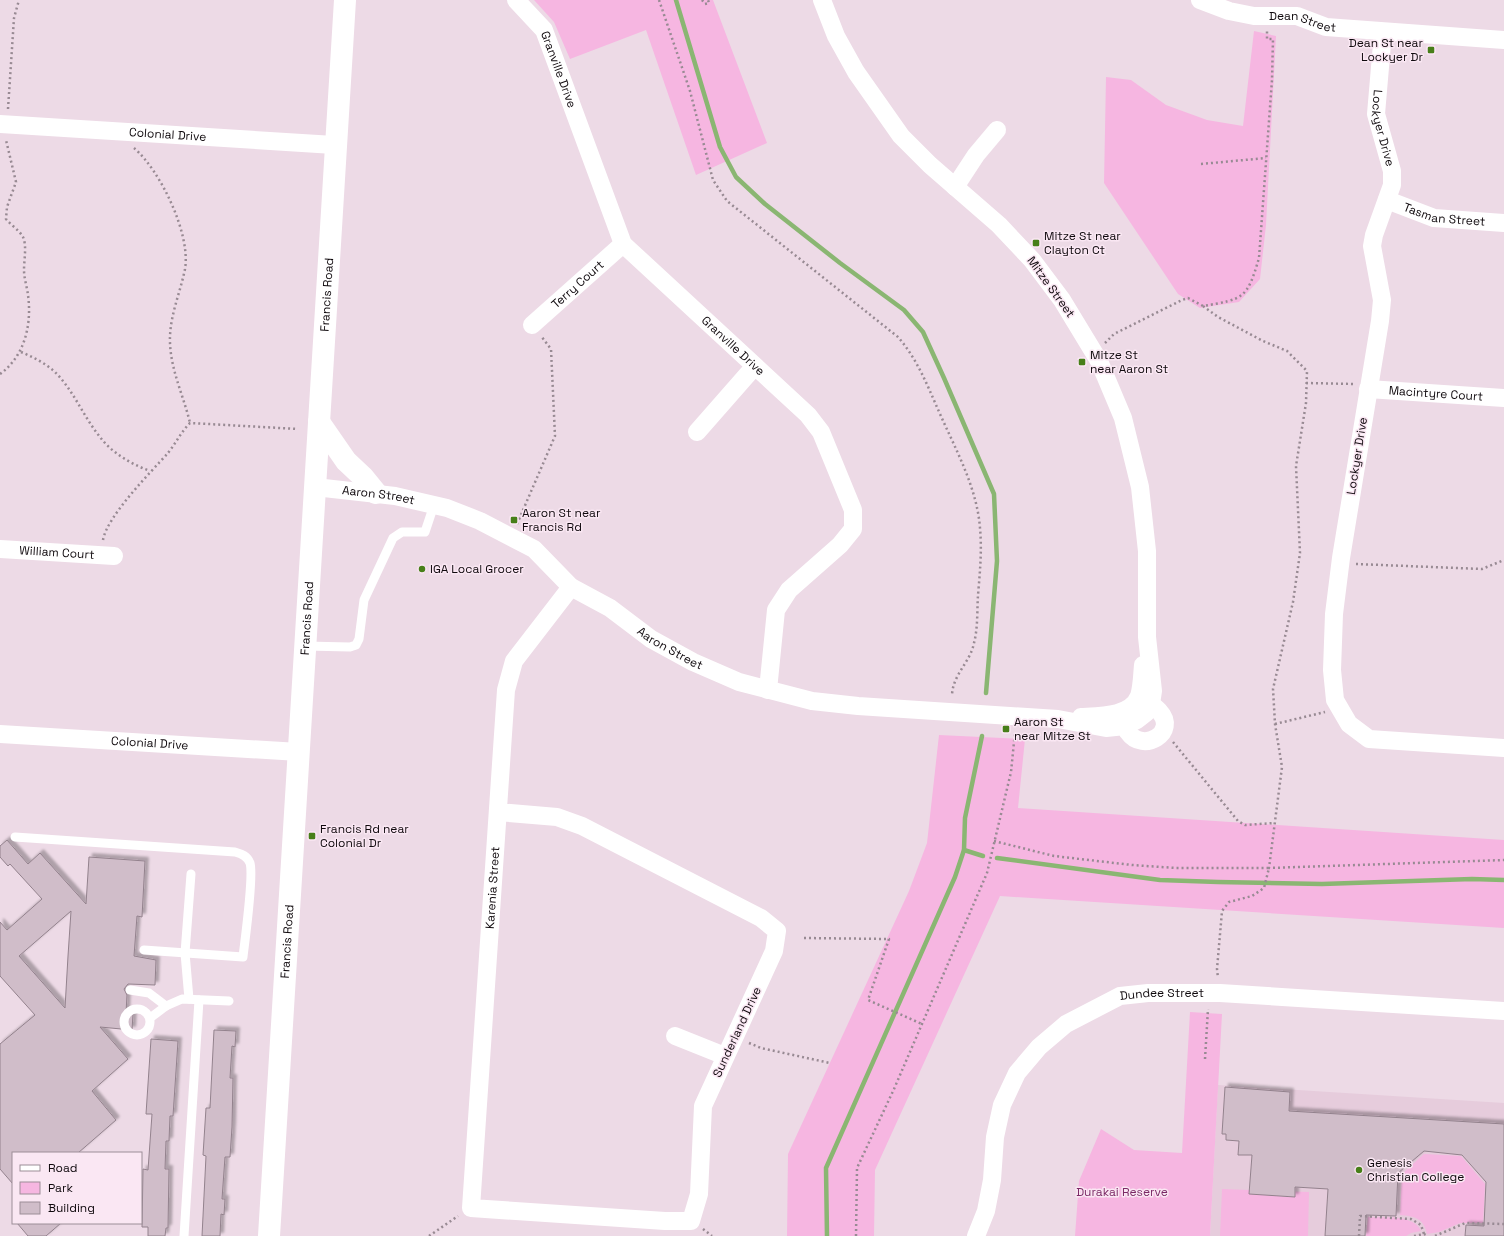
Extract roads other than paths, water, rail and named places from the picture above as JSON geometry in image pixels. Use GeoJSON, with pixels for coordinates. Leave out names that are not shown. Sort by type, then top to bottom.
{"type":"FeatureCollection","features":[{"type":"Feature","properties":{"kind":"main road","name":"Francis Road"},"geometry":{"type":"LineString","coordinates":[[269,1236],[320,422],[334,145],[344,0]]}},
{"type":"Feature","properties":{"kind":"main road"},"geometry":{"type":"LineString","coordinates":[[320,422],[346,461],[363,477],[376,493]]}},
{"type":"Feature","properties":{"kind":"street","name":"Granville Drive"},"geometry":{"type":"LineString","coordinates":[[516,0],[544,30],[623,244],[754,367],[808,415],[821,432],[853,510],[853,529],[840,545],[789,590],[776,610],[768,690]]}},
{"type":"Feature","properties":{"kind":"street","name":"Mitze Street"},"geometry":{"type":"LineString","coordinates":[[822,0],[836,36],[856,72],[877,104],[901,136],[930,165],[999,225],[1032,260],[1062,300],[1099,361],[1123,418],[1140,487],[1147,551],[1147,637],[1153,691],[1134,711]]}},
{"type":"Feature","properties":{"kind":"street","name":"Dean Street"},"geometry":{"type":"LineString","coordinates":[[1200,0],[1229,11],[1254,16],[1271,15],[1297,8],[1326,27],[1504,40]]}},
{"type":"Feature","properties":{"kind":"street","name":"Lockyer Drive"},"geometry":{"type":"LineString","coordinates":[[1383,32],[1376,114],[1392,171],[1392,185],[1374,235],[1372,246],[1382,300],[1341,558],[1334,614],[1332,670],[1335,700],[1349,724],[1369,739],[1393,742],[1504,748]]}},
{"type":"Feature","properties":{"kind":"street","name":"Colonial Drive"},"geometry":{"type":"LineString","coordinates":[[4,130],[334,145]]}},
{"type":"Feature","properties":{"kind":"street"},"geometry":{"type":"LineString","coordinates":[[955,187],[976,155],[997,130]]}},
{"type":"Feature","properties":{"kind":"street","name":"Tasman Street"},"geometry":{"type":"LineString","coordinates":[[1387,200],[1434,218],[1504,223]]}},
{"type":"Feature","properties":{"kind":"street","name":"Terry Court"},"geometry":{"type":"LineString","coordinates":[[532,325],[623,244]]}},
{"type":"Feature","properties":{"kind":"street"},"geometry":{"type":"LineString","coordinates":[[697,432],[754,367]]}},
{"type":"Feature","properties":{"kind":"street","name":"Macintyre Court"},"geometry":{"type":"LineString","coordinates":[[1368,388],[1504,398]]}},
{"type":"Feature","properties":{"kind":"street","name":"Aaron Street"},"geometry":{"type":"LineString","coordinates":[[315,487],[376,493],[434,505],[480,521],[534,549],[571,587],[610,608],[651,638],[693,662],[739,682],[768,690],[812,701],[858,706],[1058,719],[1134,711]]}},
{"type":"Feature","properties":{"kind":"street","name":"William Court"},"geometry":{"type":"LineString","coordinates":[[0,548],[108,555]]}},
{"type":"Feature","properties":{"kind":"street","name":"Karenia Street"},"geometry":{"type":"LineString","coordinates":[[470,1208],[506,690],[514,661],[571,587]]}},
{"type":"Feature","properties":{"kind":"street"},"geometry":{"type":"LineString","coordinates":[[1134,711],[1160,711],[1164,724],[1161,735],[1152,740],[1142,740],[1132,736],[1134,711]]}},
{"type":"Feature","properties":{"kind":"street","name":"Colonial Drive"},"geometry":{"type":"LineString","coordinates":[[0,734],[299,752]]}},
{"type":"Feature","properties":{"kind":"street","name":"Sunderland Drive"},"geometry":{"type":"LineString","coordinates":[[470,1208],[665,1221],[692,1220],[699,1194],[703,1106],[774,951],[778,931],[761,918],[582,826],[557,817],[498,812]]}},
{"type":"Feature","properties":{"kind":"street","name":"Dundee Street"},"geometry":{"type":"LineString","coordinates":[[976,1236],[986,1211],[992,1180],[994,1137],[1002,1105],[1017,1073],[1039,1047],[1066,1024],[1120,996],[1148,993],[1214,993],[1504,1011]]}},
{"type":"Feature","properties":{"kind":"street"},"geometry":{"type":"LineString","coordinates":[[674,1036],[725,1056]]}},
{"type":"Feature","properties":{"kind":"lane"},"geometry":{"type":"LineString","coordinates":[[305,646],[350,647],[357,643],[364,600],[393,538],[402,532],[425,532],[434,505]]}},
{"type":"Feature","properties":{"kind":"lane"},"geometry":{"type":"LineString","coordinates":[[15,837],[242,854],[249,861],[251,871],[243,957],[144,950]]}},
{"type":"Feature","properties":{"kind":"lane"},"geometry":{"type":"LineString","coordinates":[[189,999],[185,953],[191,874]]}},
{"type":"Feature","properties":{"kind":"lane"},"geometry":{"type":"LineString","coordinates":[[130,990],[149,993],[166,1006]]}},
{"type":"Feature","properties":{"kind":"lane"},"geometry":{"type":"LineString","coordinates":[[150,1018],[175,1001],[189,999],[230,1001]]}},
{"type":"Feature","properties":{"kind":"lane"},"geometry":{"type":"LineString","coordinates":[[184,1236],[199,1000]]}},
{"type":"Feature","properties":{"kind":"waterway"},"geometry":{"type":"LineString","coordinates":[[676,0],[720,147],[736,177],[765,204],[840,263],[904,310],[923,332],[944,378],[994,494],[997,561],[986,693]]}},
{"type":"Feature","properties":{"kind":"waterway"},"geometry":{"type":"LineString","coordinates":[[827,1236],[826,1168],[955,877],[964,850],[965,818],[982,736]]}},
{"type":"Feature","properties":{"kind":"waterway"},"geometry":{"type":"LineString","coordinates":[[964,850],[983,856]]}},
{"type":"Feature","properties":{"kind":"waterway"},"geometry":{"type":"LineString","coordinates":[[997,858],[1160,880],[1322,884],[1472,879],[1504,880]]}},
{"type":"Feature","properties":{"kind":"place","name":"Dean St near Lockyer Dr"},"geometry":{"type":"Point","coordinates":[1431,50]}},
{"type":"Feature","properties":{"kind":"place","name":"Mitze St near Clayton Ct"},"geometry":{"type":"Point","coordinates":[1036,243]}},
{"type":"Feature","properties":{"kind":"place","name":"Mitze St near Aaron St"},"geometry":{"type":"Point","coordinates":[1082,362]}},
{"type":"Feature","properties":{"kind":"place","name":"Aaron St near Francis Rd"},"geometry":{"type":"Point","coordinates":[514,520]}},
{"type":"Feature","properties":{"kind":"place","name":"IGA Local Grocer"},"geometry":{"type":"Point","coordinates":[422,569]}},
{"type":"Feature","properties":{"kind":"place","name":"Aaron St near Mitze St"},"geometry":{"type":"Point","coordinates":[1006,729]}},
{"type":"Feature","properties":{"kind":"place","name":"Francis Rd near Colonial Dr"},"geometry":{"type":"Point","coordinates":[312,836]}},
{"type":"Feature","properties":{"kind":"place","name":"Genesis Christian College"},"geometry":{"type":"Point","coordinates":[1359,1170]}},
{"type":"Feature","properties":{"kind":"park label","name":"Durakai Reserve"},"geometry":{"type":"Point","coordinates":[1122,1192]}}]}
